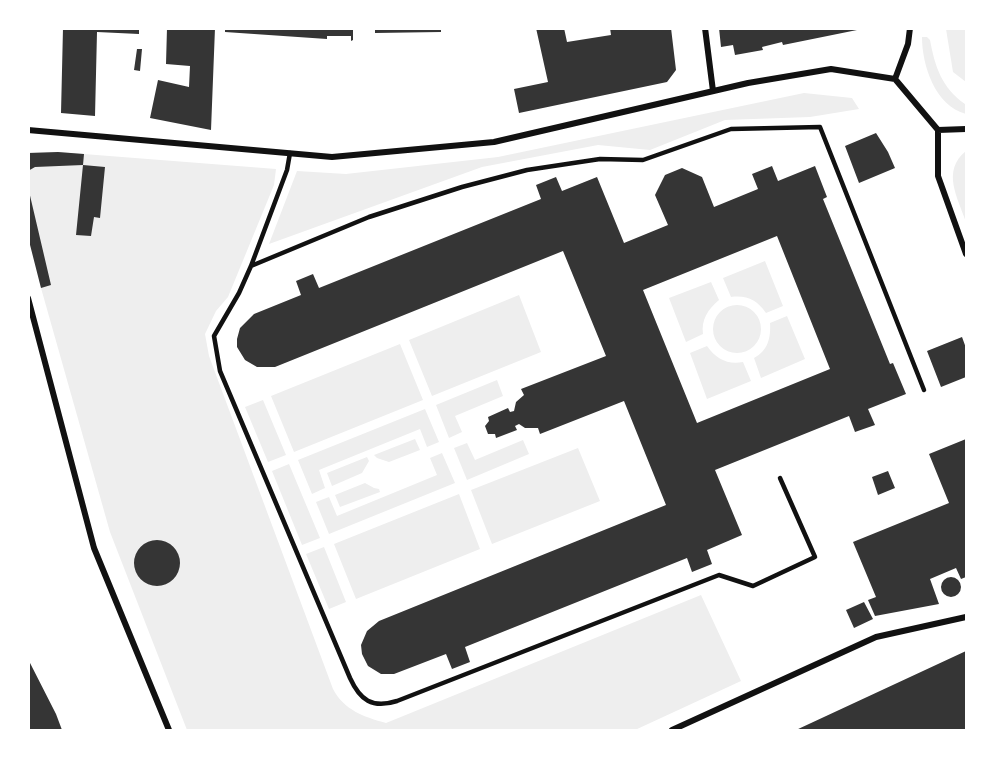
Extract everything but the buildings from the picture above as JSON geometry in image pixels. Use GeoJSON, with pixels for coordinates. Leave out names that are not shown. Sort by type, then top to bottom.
{"type":"FeatureCollection","features":[{"type":"Feature","properties":{"kind":"street"},"geometry":{"type":"LineString","coordinates":[[705,28],[713,91]]}},
{"type":"Feature","properties":{"kind":"street"},"geometry":{"type":"LineString","coordinates":[[895,79],[908,44],[910,28]]}},
{"type":"Feature","properties":{"kind":"street"},"geometry":{"type":"LineString","coordinates":[[28,130],[332,157],[494,142],[748,83],[831,69],[895,79],[938,130],[938,176],[966,254]]}},
{"type":"Feature","properties":{"kind":"street"},"geometry":{"type":"LineString","coordinates":[[938,130],[966,129]]}},
{"type":"Feature","properties":{"kind":"street"},"geometry":{"type":"LineString","coordinates":[[28,298],[94,548],[169,730]]}},
{"type":"Feature","properties":{"kind":"street"},"geometry":{"type":"LineString","coordinates":[[672,730],[876,637],[966,617]]}},
{"type":"Feature","properties":{"kind":"lane"},"geometry":{"type":"LineString","coordinates":[[251,266],[369,217],[462,187],[527,170],[600,159],[644,160],[731,129],[820,127],[924,390]]}},
{"type":"Feature","properties":{"kind":"lane"},"geometry":{"type":"LineString","coordinates":[[290,153],[287,170],[251,266],[239,293],[214,336],[220,370],[357,694],[370,702],[385,705],[719,575],[753,586],[815,557],[780,478]]}},
{"type":"Feature","properties":{"kind":"shaded area"},"geometry":{"type":"Polygon","coordinates":[[[946,29],[965,29],[966,82],[953,72],[946,29]]]}},
{"type":"Feature","properties":{"kind":"shaded area"},"geometry":{"type":"Polygon","coordinates":[[[922,37],[930,40],[941,76],[957,98],[965,104],[966,114],[955,110],[938,94],[928,72],[922,37]]]}},
{"type":"Feature","properties":{"kind":"shaded area"},"geometry":{"type":"Polygon","coordinates":[[[804,93],[852,98],[859,109],[810,117],[725,120],[650,150],[598,145],[482,167],[269,244],[297,171],[346,174],[498,157],[804,93]]]}},
{"type":"Feature","properties":{"kind":"shaded area"},"geometry":{"type":"Polygon","coordinates":[[[966,151],[966,222],[956,194],[953,176],[958,159],[966,151]]]}},
{"type":"Feature","properties":{"kind":"shaded area"},"geometry":{"type":"Polygon","coordinates":[[[58,152],[276,169],[274,185],[228,297],[216,311],[205,334],[209,356],[333,689],[349,707],[362,715],[386,723],[701,595],[741,681],[635,730],[187,730],[110,532],[41,288],[29,237],[28,153],[58,152]]]}},
{"type":"Feature","properties":{"kind":"shaded area"},"geometry":{"type":"Polygon","coordinates":[[[765,261],[783,306],[766,313],[751,299],[731,297],[723,278],[765,261]]]}},
{"type":"Feature","properties":{"kind":"shaded area"},"geometry":{"type":"Polygon","coordinates":[[[711,282],[719,300],[706,315],[703,334],[686,342],[669,298],[711,282]]]}},
{"type":"Feature","properties":{"kind":"shaded area"},"geometry":{"type":"Polygon","coordinates":[[[519,295],[541,352],[432,396],[409,340],[519,295]]]}},
{"type":"Feature","properties":{"kind":"shaded area"},"geometry":{"type":"Polygon","coordinates":[[[732,305],[742,305],[757,315],[761,329],[760,338],[751,349],[742,353],[732,353],[717,343],[713,334],[713,324],[723,309],[732,305]]]}},
{"type":"Feature","properties":{"kind":"shaded area"},"geometry":{"type":"Polygon","coordinates":[[[787,316],[805,359],[761,378],[754,358],[763,352],[768,343],[770,323],[787,316]]]}},
{"type":"Feature","properties":{"kind":"shaded area"},"geometry":{"type":"Polygon","coordinates":[[[400,344],[423,400],[294,452],[271,396],[400,344]]]}},
{"type":"Feature","properties":{"kind":"shaded area"},"geometry":{"type":"Polygon","coordinates":[[[707,346],[723,360],[732,363],[743,362],[751,381],[707,399],[690,353],[707,346]]]}},
{"type":"Feature","properties":{"kind":"shaded area"},"geometry":{"type":"Polygon","coordinates":[[[497,380],[503,396],[455,416],[462,432],[449,438],[436,405],[497,380]]]}},
{"type":"Feature","properties":{"kind":"shaded area"},"geometry":{"type":"Polygon","coordinates":[[[263,400],[286,455],[268,462],[245,407],[263,400]]]}},
{"type":"Feature","properties":{"kind":"shaded area"},"geometry":{"type":"Polygon","coordinates":[[[425,409],[439,442],[427,447],[420,429],[319,470],[325,488],[312,494],[298,460],[425,409]]]}},
{"type":"Feature","properties":{"kind":"shaded area"},"geometry":{"type":"Polygon","coordinates":[[[415,439],[420,450],[389,462],[374,455],[415,439]]]}},
{"type":"Feature","properties":{"kind":"shaded area"},"geometry":{"type":"Polygon","coordinates":[[[523,440],[529,454],[467,480],[454,448],[467,443],[475,460],[523,440]]]}},
{"type":"Feature","properties":{"kind":"shaded area"},"geometry":{"type":"Polygon","coordinates":[[[578,448],[600,501],[492,544],[471,490],[578,448]]]}},
{"type":"Feature","properties":{"kind":"shaded area"},"geometry":{"type":"Polygon","coordinates":[[[442,453],[455,483],[329,534],[316,502],[329,497],[337,516],[437,475],[430,458],[442,453]]]}},
{"type":"Feature","properties":{"kind":"shaded area"},"geometry":{"type":"Polygon","coordinates":[[[367,457],[369,461],[362,473],[332,486],[327,473],[367,457]]]}},
{"type":"Feature","properties":{"kind":"shaded area"},"geometry":{"type":"Polygon","coordinates":[[[289,464],[320,538],[302,545],[272,471],[289,464]]]}},
{"type":"Feature","properties":{"kind":"shaded area"},"geometry":{"type":"Polygon","coordinates":[[[365,483],[379,489],[380,492],[340,507],[335,495],[365,483]]]}},
{"type":"Feature","properties":{"kind":"shaded area"},"geometry":{"type":"Polygon","coordinates":[[[459,494],[480,549],[356,599],[334,544],[459,494]]]}},
{"type":"Feature","properties":{"kind":"shaded area"},"geometry":{"type":"Polygon","coordinates":[[[324,547],[346,602],[329,609],[306,554],[324,547]]]}}]}
